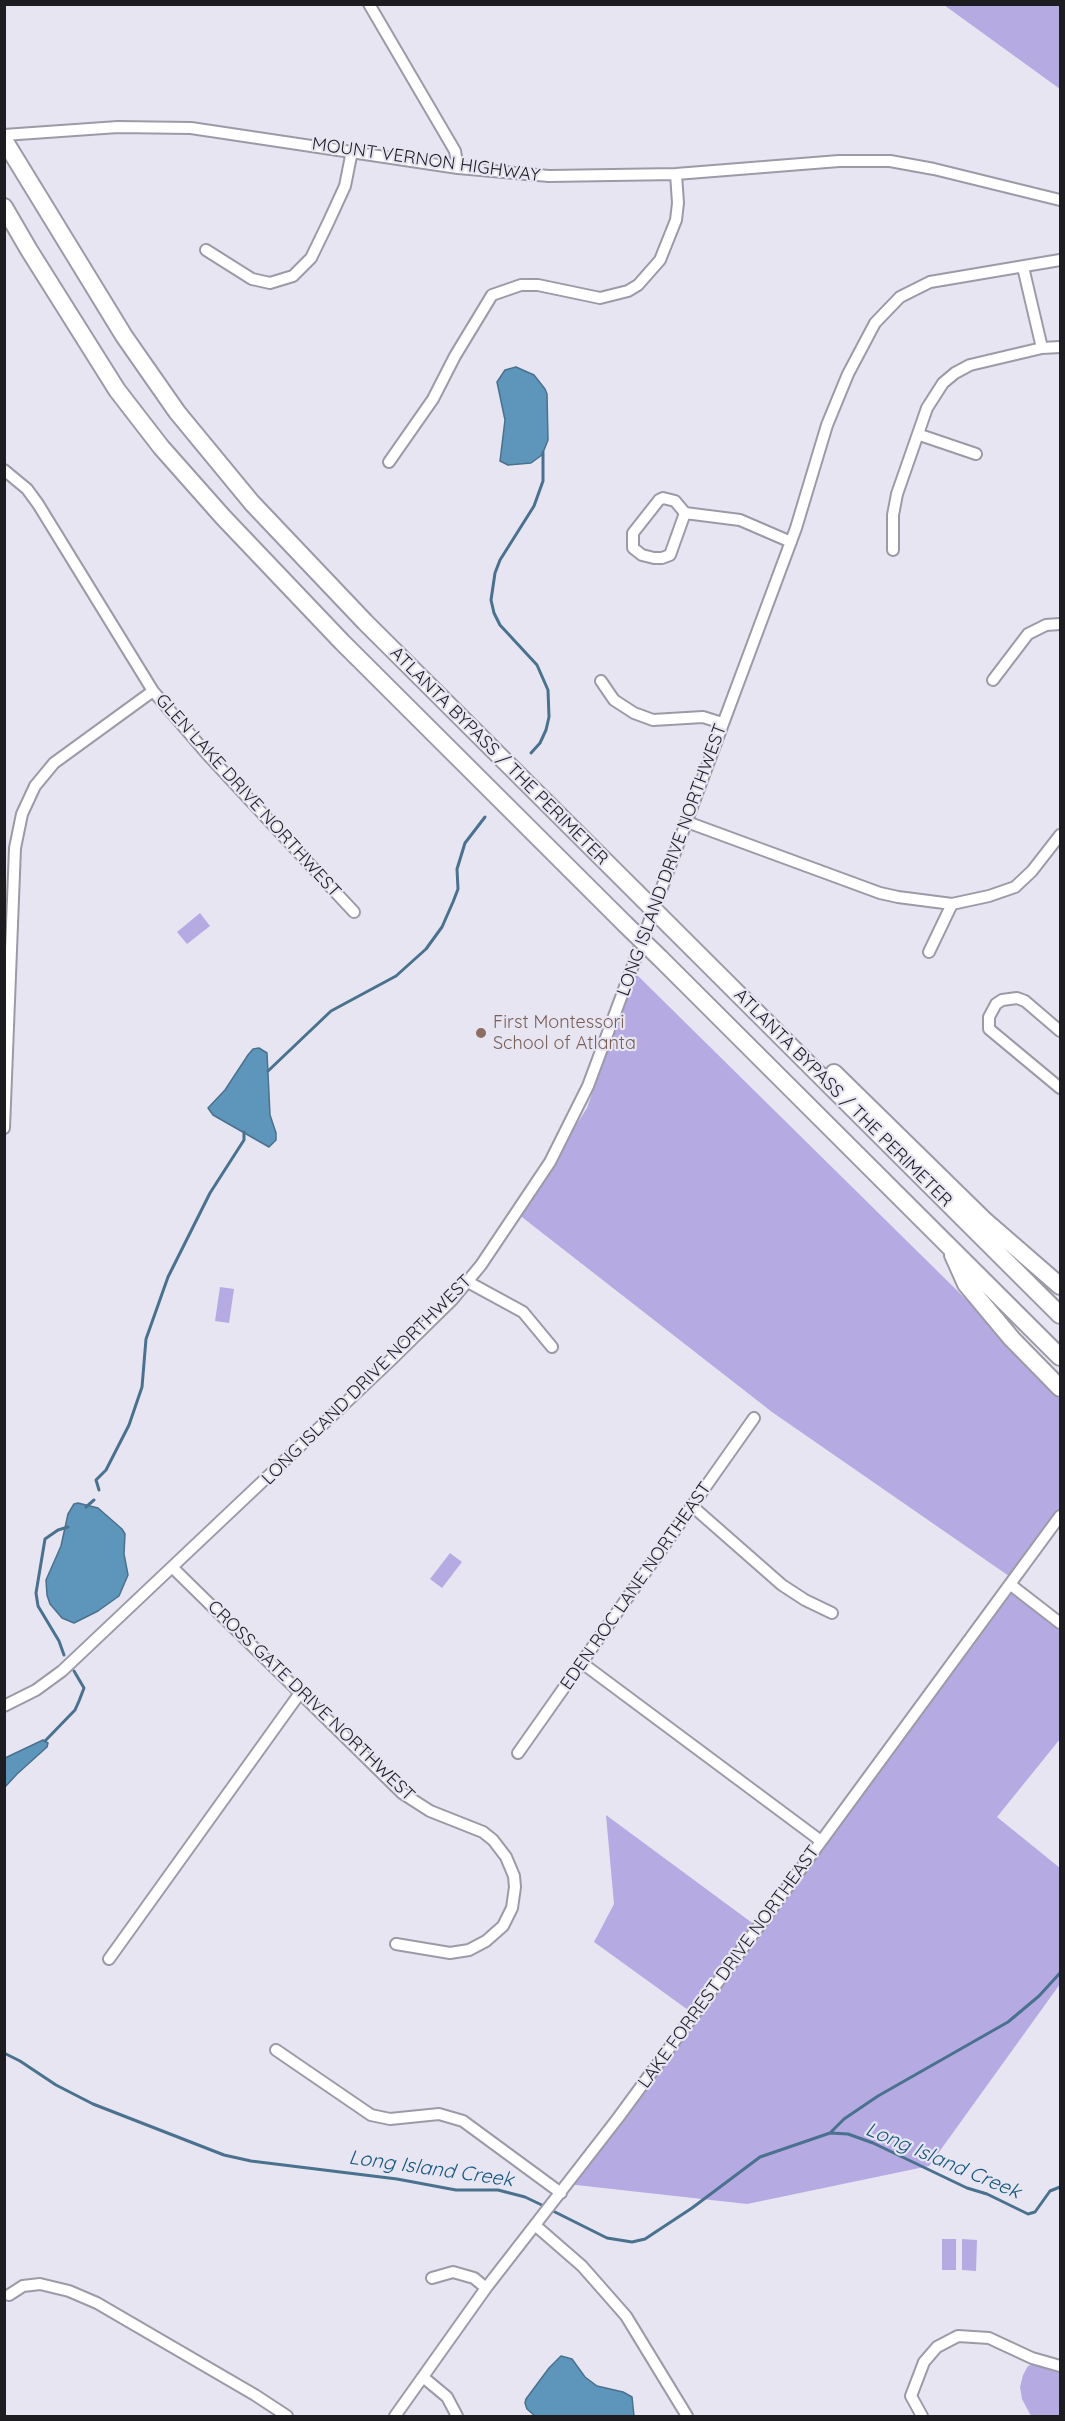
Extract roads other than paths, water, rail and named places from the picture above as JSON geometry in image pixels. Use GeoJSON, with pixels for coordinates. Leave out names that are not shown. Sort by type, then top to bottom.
{"type":"FeatureCollection","features":[{"type":"Feature","properties":{"kind":"highway","name":"ATLANTA BYPASS / THE PERIMETER"},"geometry":{"type":"LineString","coordinates":[[4,140],[124,336],[177,412],[252,503],[364,622],[1060,1315]]}},
{"type":"Feature","properties":{"kind":"highway","name":"ATLANTA BYPASS / THE PERIMETER"},"geometry":{"type":"LineString","coordinates":[[4,207],[117,390],[161,447],[223,517],[334,634],[1060,1357]]}},
{"type":"Feature","properties":{"kind":"highway"},"geometry":{"type":"LineString","coordinates":[[753,1009],[826,1065],[983,1219],[1060,1286]]}},
{"type":"Feature","properties":{"kind":"highway"},"geometry":{"type":"LineString","coordinates":[[949,1246],[966,1284],[1012,1339],[1060,1388]]}},
{"type":"Feature","properties":{"kind":"street"},"geometry":{"type":"LineString","coordinates":[[369,4],[455,151],[458,168]]}},
{"type":"Feature","properties":{"kind":"street","name":"MOUNT VERNON HIGHWAY"},"geometry":{"type":"LineString","coordinates":[[4,135],[155,126],[191,128],[458,168],[549,176],[676,174],[829,161],[890,161],[934,169],[1060,200]]}},
{"type":"Feature","properties":{"kind":"street"},"geometry":{"type":"LineString","coordinates":[[206,250],[252,279],[270,283],[293,276],[311,258],[328,223],[345,186],[352,151]]}},
{"type":"Feature","properties":{"kind":"street"},"geometry":{"type":"LineString","coordinates":[[389,462],[433,399],[454,356],[492,295],[521,285],[538,285],[600,298],[628,291],[638,285],[660,260],[676,220],[678,202],[676,174]]}},
{"type":"Feature","properties":{"kind":"street","name":"LONG ISLAND DRIVE NORTHWEST"},"geometry":{"type":"LineString","coordinates":[[4,1706],[36,1690],[62,1671],[173,1568],[452,1300],[498,1242],[550,1162],[592,1076],[791,542],[827,425],[848,374],[876,323],[900,297],[930,282],[1060,260]]}},
{"type":"Feature","properties":{"kind":"street"},"geometry":{"type":"LineString","coordinates":[[1023,267],[1041,348]]}},
{"type":"Feature","properties":{"kind":"street"},"geometry":{"type":"LineString","coordinates":[[893,550],[893,514],[897,495],[934,396],[955,373],[970,365],[1041,348],[1060,347]]}},
{"type":"Feature","properties":{"kind":"street"},"geometry":{"type":"LineString","coordinates":[[920,435],[976,454]]}},
{"type":"Feature","properties":{"kind":"street","name":"GLEN LAKE DRIVE NORTHWEST"},"geometry":{"type":"LineString","coordinates":[[4,470],[27,489],[38,504],[153,691],[207,754],[354,912]]}},
{"type":"Feature","properties":{"kind":"street"},"geometry":{"type":"LineString","coordinates":[[685,513],[670,555],[654,558],[642,555],[633,548],[633,532],[663,498],[675,501],[685,513],[740,520],[791,542]]}},
{"type":"Feature","properties":{"kind":"street"},"geometry":{"type":"LineString","coordinates":[[993,680],[1028,634],[1046,625],[1060,624]]}},
{"type":"Feature","properties":{"kind":"street"},"geometry":{"type":"LineString","coordinates":[[601,681],[614,700],[634,713],[653,720],[703,717],[722,723]]}},
{"type":"Feature","properties":{"kind":"street"},"geometry":{"type":"LineString","coordinates":[[4,1128],[15,848],[22,814],[35,786],[54,763],[153,691]]}},
{"type":"Feature","properties":{"kind":"street"},"geometry":{"type":"LineString","coordinates":[[687,822],[880,892],[952,904],[989,896],[1015,887],[1032,871],[1060,835]]}},
{"type":"Feature","properties":{"kind":"street"},"geometry":{"type":"LineString","coordinates":[[929,951],[952,904]]}},
{"type":"Feature","properties":{"kind":"street"},"geometry":{"type":"LineString","coordinates":[[1060,1031],[1025,1001],[1017,998],[1002,1000],[996,1004],[989,1017],[989,1029],[1060,1088]]}},
{"type":"Feature","properties":{"kind":"street"},"geometry":{"type":"LineString","coordinates":[[468,1282],[523,1312],[552,1347]]}},
{"type":"Feature","properties":{"kind":"street","name":"EDEN ROC LANE NORTHEAST"},"geometry":{"type":"LineString","coordinates":[[519,1753],[754,1418]]}},
{"type":"Feature","properties":{"kind":"street"},"geometry":{"type":"LineString","coordinates":[[692,1506],[782,1585],[805,1600],[832,1613]]}},
{"type":"Feature","properties":{"kind":"street","name":"LAKE FORREST DRIVE NORTHEAST"},"geometry":{"type":"LineString","coordinates":[[395,2416],[486,2289],[539,2223],[1060,1516]]}},
{"type":"Feature","properties":{"kind":"street","name":"CROSS GATE DRIVE NORTHWEST"},"geometry":{"type":"LineString","coordinates":[[173,1568],[402,1793],[430,1811],[483,1832],[500,1847],[511,1866],[515,1887],[512,1908],[503,1926],[486,1941],[469,1950],[450,1953],[396,1944]]}},
{"type":"Feature","properties":{"kind":"street"},"geometry":{"type":"LineString","coordinates":[[1011,1585],[1060,1622]]}},
{"type":"Feature","properties":{"kind":"street"},"geometry":{"type":"LineString","coordinates":[[582,1663],[821,1841]]}},
{"type":"Feature","properties":{"kind":"street"},"geometry":{"type":"LineString","coordinates":[[109,1959],[300,1693]]}},
{"type":"Feature","properties":{"kind":"street"},"geometry":{"type":"LineString","coordinates":[[276,2050],[371,2115],[390,2119],[439,2114],[463,2121],[561,2193]]}},
{"type":"Feature","properties":{"kind":"street"},"geometry":{"type":"LineString","coordinates":[[539,2223],[582,2266],[626,2316],[687,2416]]}},
{"type":"Feature","properties":{"kind":"street"},"geometry":{"type":"LineString","coordinates":[[432,2278],[453,2272],[474,2278],[486,2289]]}},
{"type":"Feature","properties":{"kind":"street"},"geometry":{"type":"LineString","coordinates":[[9,2295],[23,2286],[40,2284],[69,2291],[96,2303],[287,2416]]}},
{"type":"Feature","properties":{"kind":"street"},"geometry":{"type":"LineString","coordinates":[[921,2416],[911,2396],[924,2362],[937,2346],[958,2336],[989,2338],[1032,2358],[1060,2366]]}},
{"type":"Feature","properties":{"kind":"street"},"geometry":{"type":"LineString","coordinates":[[423,2378],[447,2397],[458,2416]]}},
{"type":"Feature","properties":{"kind":"water"},"geometry":{"type":"Polygon","coordinates":[[[516,367],[534,375],[545,389],[548,440],[542,455],[531,463],[508,465],[500,461],[505,420],[497,382],[505,370],[516,367]]]}},
{"type":"Feature","properties":{"kind":"water"},"geometry":{"type":"Polygon","coordinates":[[[259,1048],[267,1053],[270,1115],[276,1133],[276,1140],[269,1147],[213,1115],[208,1108],[225,1090],[253,1049],[259,1048]]]}},
{"type":"Feature","properties":{"kind":"water"},"geometry":{"type":"Polygon","coordinates":[[[74,1504],[98,1508],[122,1529],[125,1534],[124,1554],[128,1575],[119,1596],[98,1611],[74,1623],[62,1618],[50,1604],[46,1580],[61,1546],[68,1514],[74,1504]]]}},
{"type":"Feature","properties":{"kind":"water"},"geometry":{"type":"Polygon","coordinates":[[[43,1740],[48,1743],[47,1747],[5,1787],[5,1758],[43,1740]]]}},
{"type":"Feature","properties":{"kind":"water"},"geometry":{"type":"Polygon","coordinates":[[[561,2356],[572,2359],[585,2377],[597,2386],[623,2392],[632,2397],[634,2416],[535,2416],[527,2409],[526,2399],[561,2356]]]}},
{"type":"Feature","properties":{"kind":"waterway"},"geometry":{"type":"LineString","coordinates":[[531,753],[540,743],[546,730],[549,717],[548,690],[537,665],[500,625],[491,600],[495,573],[500,560],[534,506],[543,481],[543,452]]}},
{"type":"Feature","properties":{"kind":"waterway"},"geometry":{"type":"LineString","coordinates":[[268,1071],[331,1011],[396,976],[426,949],[442,927],[458,889],[457,869],[465,843],[485,817]]}},
{"type":"Feature","properties":{"kind":"waterway"},"geometry":{"type":"LineString","coordinates":[[99,1490],[96,1480],[106,1470],[129,1425],[142,1387],[146,1339],[168,1277],[210,1193],[244,1140],[244,1132]]}},
{"type":"Feature","properties":{"kind":"waterway"},"geometry":{"type":"LineString","coordinates":[[86,1507],[94,1500]]}},
{"type":"Feature","properties":{"kind":"waterway"},"geometry":{"type":"LineString","coordinates":[[64,1655],[59,1641],[38,1606],[36,1593],[45,1539],[58,1530],[68,1527]]}},
{"type":"Feature","properties":{"kind":"waterway"},"geometry":{"type":"LineString","coordinates":[[45,1741],[75,1710],[79,1701],[84,1688],[74,1671]]}},
{"type":"Feature","properties":{"kind":"waterway"},"geometry":{"type":"LineString","coordinates":[[830,2133],[844,2119],[878,2096],[1008,2022],[1039,1996],[1060,1973]]}},
{"type":"Feature","properties":{"kind":"waterway","name":"Long Island Creek"},"geometry":{"type":"LineString","coordinates":[[4,2053],[56,2085],[93,2104],[224,2155],[251,2161],[397,2179],[456,2190],[498,2190],[525,2197],[546,2207]]}},
{"type":"Feature","properties":{"kind":"waterway","name":"Long Island Creek"},"geometry":{"type":"LineString","coordinates":[[551,2210],[607,2238],[632,2242],[645,2239],[692,2208],[760,2157],[830,2133],[848,2134],[873,2143],[1028,2214],[1035,2212],[1050,2191],[1060,2187]]}},
{"type":"Feature","properties":{"kind":"place","name":"First Montessori School of Atlanta"},"geometry":{"type":"Point","coordinates":[481,1033]}}]}
